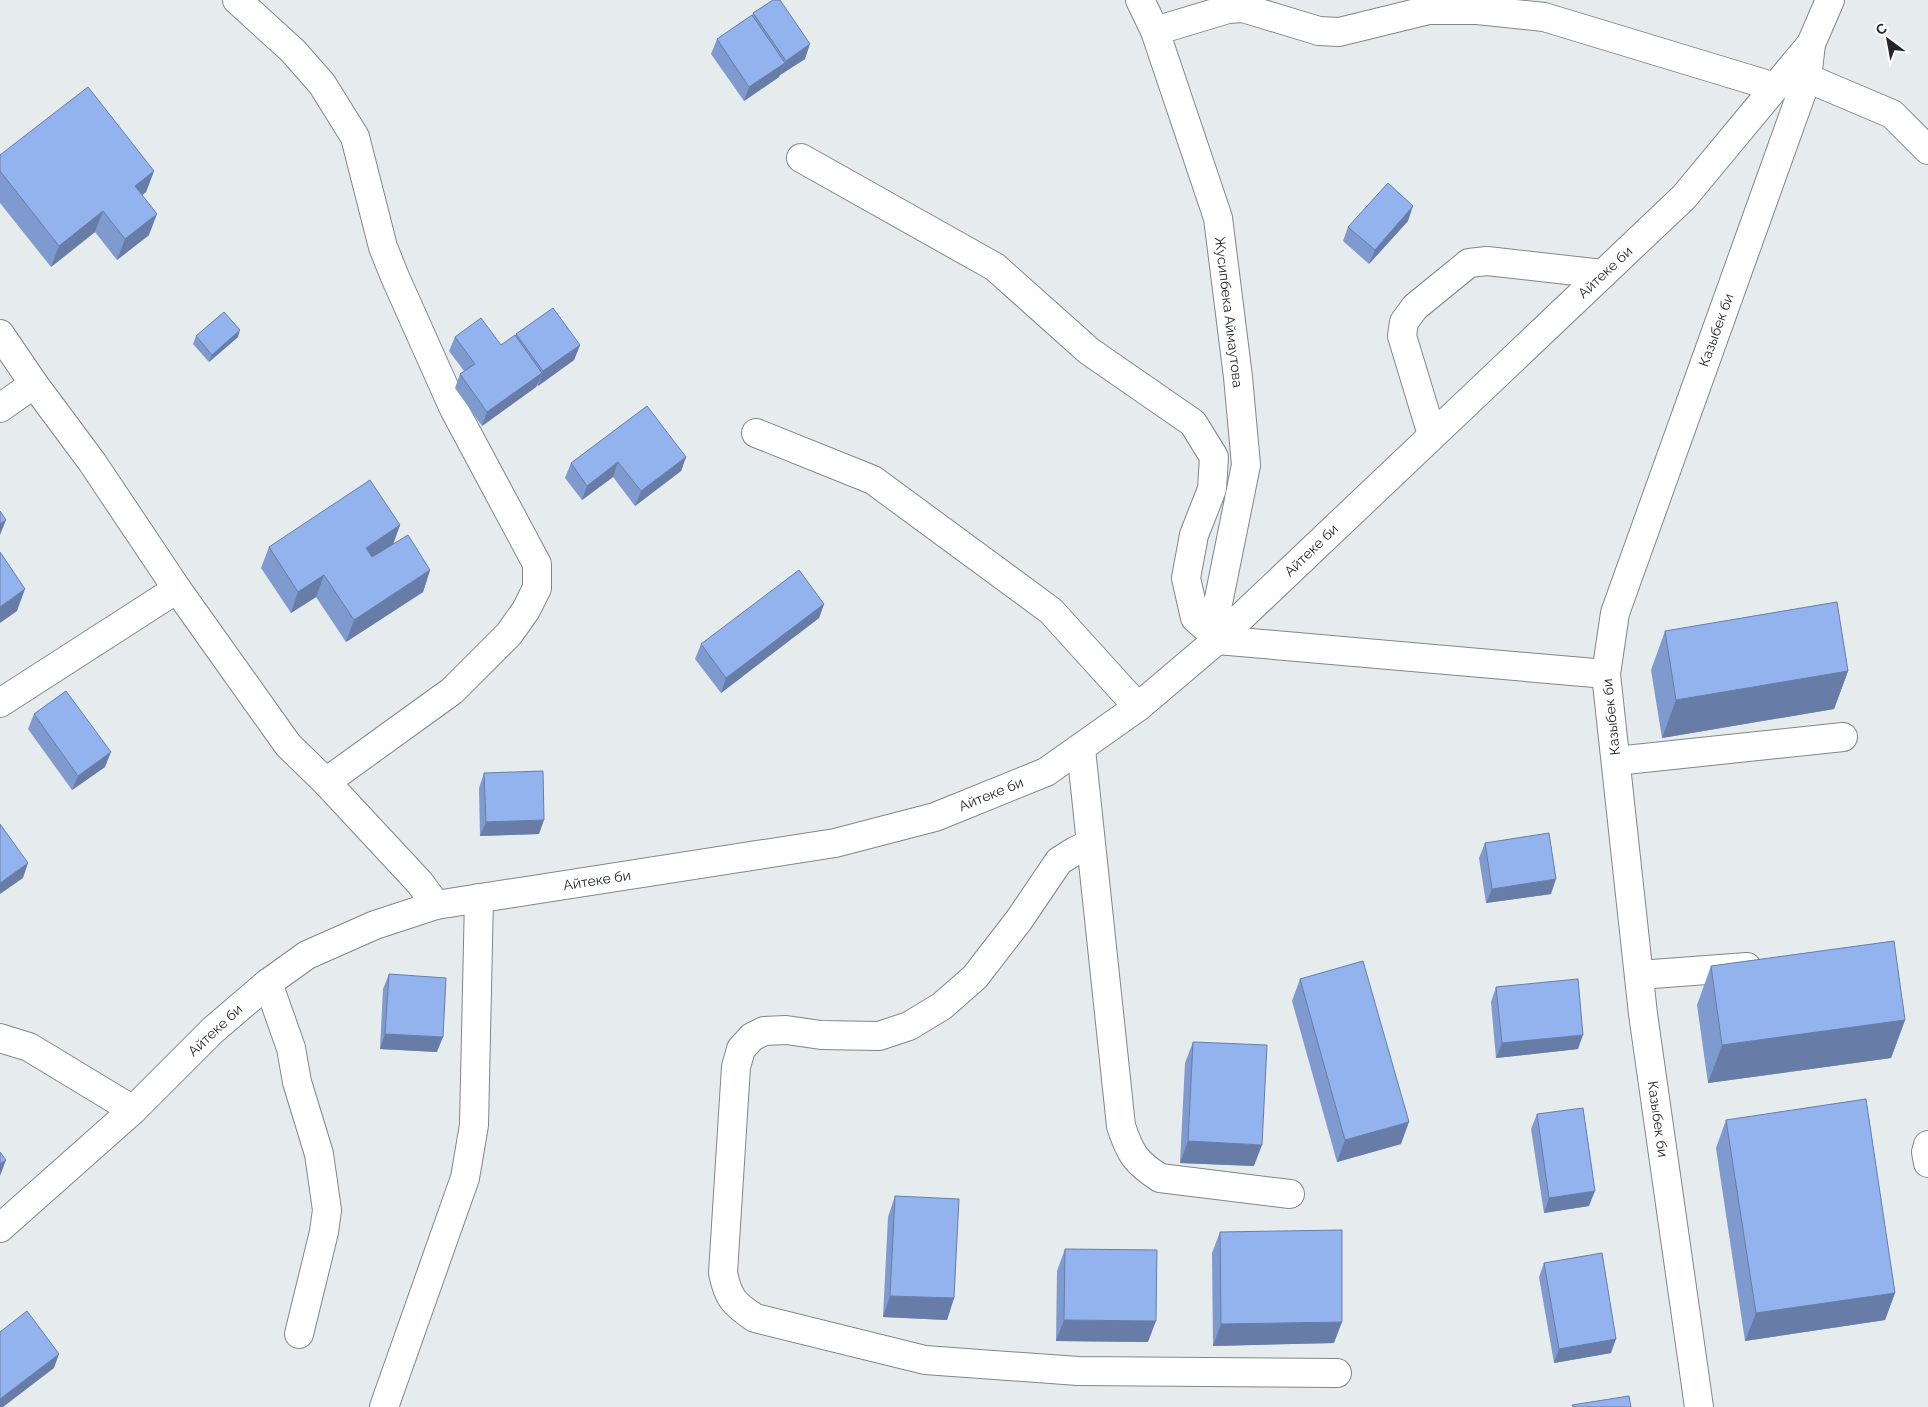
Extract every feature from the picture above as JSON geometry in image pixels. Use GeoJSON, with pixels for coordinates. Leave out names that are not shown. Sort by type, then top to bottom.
{"type":"FeatureCollection","features":[{"type":"Feature","properties":{"kind":"street"},"geometry":{"type":"LineString","coordinates":[[237,0],[293,51],[322,84],[355,137],[383,247],[394,276],[454,409],[537,564],[538,588],[526,610],[509,634],[452,691],[326,782]]}},
{"type":"Feature","properties":{"kind":"street","name":"Жусипбека Аймаутова"},"geometry":{"type":"LineString","coordinates":[[1140,0],[1155,31],[1218,218],[1238,376],[1246,465],[1214,637]]}},
{"type":"Feature","properties":{"kind":"street","name":"Казыбек би"},"geometry":{"type":"LineString","coordinates":[[1699,1407],[1639,975],[1606,674],[1615,613],[1806,78],[1811,44],[1830,0]]}},
{"type":"Feature","properties":{"kind":"street"},"geometry":{"type":"LineString","coordinates":[[1155,31],[1228,8],[1243,8],[1319,31],[1339,32],[1430,10],[1477,10],[1544,17],[1776,88]]}},
{"type":"Feature","properties":{"kind":"street","name":"Айтеке би"},"geometry":{"type":"LineString","coordinates":[[0,1228],[133,1110],[212,1030],[268,983],[307,955],[375,925],[436,905],[835,843],[935,817],[1046,772],[1138,707],[1432,435],[1684,197],[1811,44]]}},
{"type":"Feature","properties":{"kind":"street"},"geometry":{"type":"LineString","coordinates":[[1806,78],[1892,114],[1928,150]]}},
{"type":"Feature","properties":{"kind":"street"},"geometry":{"type":"LineString","coordinates":[[801,158],[995,267],[1089,350],[1194,423],[1214,457],[1212,489],[1194,535],[1186,578],[1195,618],[1214,637],[1606,674]]}},
{"type":"Feature","properties":{"kind":"street"},"geometry":{"type":"LineString","coordinates":[[1432,435],[1402,336],[1404,322],[1415,307],[1469,263],[1488,261],[1603,274]]}},
{"type":"Feature","properties":{"kind":"street"},"geometry":{"type":"LineString","coordinates":[[0,334],[34,384],[92,462],[176,589],[288,746],[326,782],[420,883],[436,905]]}},
{"type":"Feature","properties":{"kind":"street"},"geometry":{"type":"LineString","coordinates":[[0,408],[34,384]]}},
{"type":"Feature","properties":{"kind":"street"},"geometry":{"type":"LineString","coordinates":[[756,433],[873,480],[1051,610],[1138,707]]}},
{"type":"Feature","properties":{"kind":"street"},"geometry":{"type":"LineString","coordinates":[[0,703],[176,589]]}},
{"type":"Feature","properties":{"kind":"street"},"geometry":{"type":"LineString","coordinates":[[1616,761],[1844,737]]}},
{"type":"Feature","properties":{"kind":"street"},"geometry":{"type":"LineString","coordinates":[[1081,749],[1121,1126],[1129,1150],[1146,1169],[1160,1178],[1290,1194]]}},
{"type":"Feature","properties":{"kind":"street"},"geometry":{"type":"LineString","coordinates":[[1090,844],[1060,861],[1019,920],[975,977],[942,1006],[909,1026],[879,1036],[821,1035],[786,1030],[764,1031],[752,1037],[741,1049],[736,1067],[723,1273],[727,1292],[737,1306],[755,1318],[925,1360],[1078,1371],[1337,1373]]}},
{"type":"Feature","properties":{"kind":"street"},"geometry":{"type":"LineString","coordinates":[[384,1407],[465,1178],[474,1125],[479,898]]}},
{"type":"Feature","properties":{"kind":"street"},"geometry":{"type":"LineString","coordinates":[[1639,975],[1774,966]]}},
{"type":"Feature","properties":{"kind":"street"},"geometry":{"type":"LineString","coordinates":[[268,983],[291,1048],[298,1082],[319,1154],[327,1210],[324,1232],[298,1334]]}},
{"type":"Feature","properties":{"kind":"street"},"geometry":{"type":"LineString","coordinates":[[0,1038],[29,1047],[133,1110]]}},
{"type":"Feature","properties":{"kind":"street"},"geometry":{"type":"LineString","coordinates":[[1928,1145],[1926,1152],[1928,1163]]}},
{"type":"Feature","properties":{"kind":"building"},"geometry":{"type":"Polygon","coordinates":[[[773,0],[780,0],[810,44],[786,61],[753,13],[773,0]]]}},
{"type":"Feature","properties":{"kind":"building"},"geometry":{"type":"Polygon","coordinates":[[[752,15],[785,63],[749,87],[717,39],[752,15]]]}},
{"type":"Feature","properties":{"kind":"building"},"geometry":{"type":"Polygon","coordinates":[[[88,87],[154,171],[135,186],[157,214],[125,239],[103,211],[59,246],[0,171],[0,155],[88,87]]]}},
{"type":"Feature","properties":{"kind":"building"},"geometry":{"type":"Polygon","coordinates":[[[1388,183],[1413,206],[1375,250],[1348,227],[1388,183]]]}},
{"type":"Feature","properties":{"kind":"building"},"geometry":{"type":"Polygon","coordinates":[[[553,308],[580,345],[543,371],[516,334],[553,308]]]}},
{"type":"Feature","properties":{"kind":"building"},"geometry":{"type":"Polygon","coordinates":[[[224,312],[240,330],[212,355],[196,336],[224,312]]]}},
{"type":"Feature","properties":{"kind":"building"},"geometry":{"type":"Polygon","coordinates":[[[481,318],[501,345],[515,335],[542,373],[487,412],[460,374],[475,364],[455,337],[481,318]]]}},
{"type":"Feature","properties":{"kind":"building"},"geometry":{"type":"Polygon","coordinates":[[[647,406],[686,457],[641,491],[618,462],[587,486],[571,463],[647,406]]]}},
{"type":"Feature","properties":{"kind":"building"},"geometry":{"type":"Polygon","coordinates":[[[370,480],[400,525],[366,548],[372,557],[408,535],[430,570],[354,620],[324,575],[298,592],[269,547],[370,480]]]}},
{"type":"Feature","properties":{"kind":"building"},"geometry":{"type":"Polygon","coordinates":[[[0,511],[6,520],[0,524],[0,511]]]}},
{"type":"Feature","properties":{"kind":"building"},"geometry":{"type":"Polygon","coordinates":[[[0,552],[25,589],[0,607],[0,552]]]}},
{"type":"Feature","properties":{"kind":"building"},"geometry":{"type":"Polygon","coordinates":[[[799,570],[824,604],[726,678],[701,644],[799,570]]]}},
{"type":"Feature","properties":{"kind":"building"},"geometry":{"type":"Polygon","coordinates":[[[1837,602],[1848,671],[1676,700],[1665,631],[1837,602]]]}},
{"type":"Feature","properties":{"kind":"building"},"geometry":{"type":"Polygon","coordinates":[[[66,691],[111,752],[78,776],[34,714],[66,691]]]}},
{"type":"Feature","properties":{"kind":"building"},"geometry":{"type":"Polygon","coordinates":[[[543,771],[544,820],[486,822],[484,773],[543,771]]]}},
{"type":"Feature","properties":{"kind":"building"},"geometry":{"type":"Polygon","coordinates":[[[0,824],[28,863],[0,883],[0,824]]]}},
{"type":"Feature","properties":{"kind":"building"},"geometry":{"type":"Polygon","coordinates":[[[1549,833],[1556,879],[1492,889],[1485,843],[1549,833]]]}},
{"type":"Feature","properties":{"kind":"building"},"geometry":{"type":"Polygon","coordinates":[[[1894,941],[1905,1020],[1722,1045],[1711,966],[1894,941]]]}},
{"type":"Feature","properties":{"kind":"building"},"geometry":{"type":"Polygon","coordinates":[[[1363,961],[1409,1122],[1345,1140],[1300,979],[1363,961]]]}},
{"type":"Feature","properties":{"kind":"building"},"geometry":{"type":"Polygon","coordinates":[[[389,974],[446,978],[443,1037],[385,1034],[389,974]]]}},
{"type":"Feature","properties":{"kind":"building"},"geometry":{"type":"Polygon","coordinates":[[[1578,979],[1583,1035],[1502,1043],[1496,987],[1578,979]]]}},
{"type":"Feature","properties":{"kind":"building"},"geometry":{"type":"Polygon","coordinates":[[[1193,1042],[1267,1045],[1262,1145],[1188,1141],[1193,1042]]]}},
{"type":"Feature","properties":{"kind":"building"},"geometry":{"type":"Polygon","coordinates":[[[1866,1099],[1895,1293],[1756,1313],[1726,1120],[1866,1099]]]}},
{"type":"Feature","properties":{"kind":"building"},"geometry":{"type":"Polygon","coordinates":[[[1583,1108],[1595,1191],[1549,1198],[1537,1114],[1583,1108]]]}},
{"type":"Feature","properties":{"kind":"building"},"geometry":{"type":"Polygon","coordinates":[[[0,1152],[6,1160],[0,1164],[0,1152]]]}},
{"type":"Feature","properties":{"kind":"building"},"geometry":{"type":"Polygon","coordinates":[[[895,1196],[959,1199],[954,1298],[890,1296],[895,1196]]]}},
{"type":"Feature","properties":{"kind":"building"},"geometry":{"type":"Polygon","coordinates":[[[1342,1230],[1342,1322],[1221,1324],[1220,1232],[1342,1230]]]}},
{"type":"Feature","properties":{"kind":"building"},"geometry":{"type":"Polygon","coordinates":[[[1065,1249],[1157,1250],[1156,1321],[1064,1320],[1065,1249]]]}},
{"type":"Feature","properties":{"kind":"building"},"geometry":{"type":"Polygon","coordinates":[[[1602,1253],[1616,1339],[1559,1349],[1544,1263],[1602,1253]]]}},
{"type":"Feature","properties":{"kind":"building"},"geometry":{"type":"Polygon","coordinates":[[[27,1311],[59,1354],[0,1399],[0,1332],[27,1311]]]}},
{"type":"Feature","properties":{"kind":"building"},"geometry":{"type":"Polygon","coordinates":[[[1629,1396],[1631,1407],[1573,1407],[1572,1405],[1629,1396]]]}}]}
